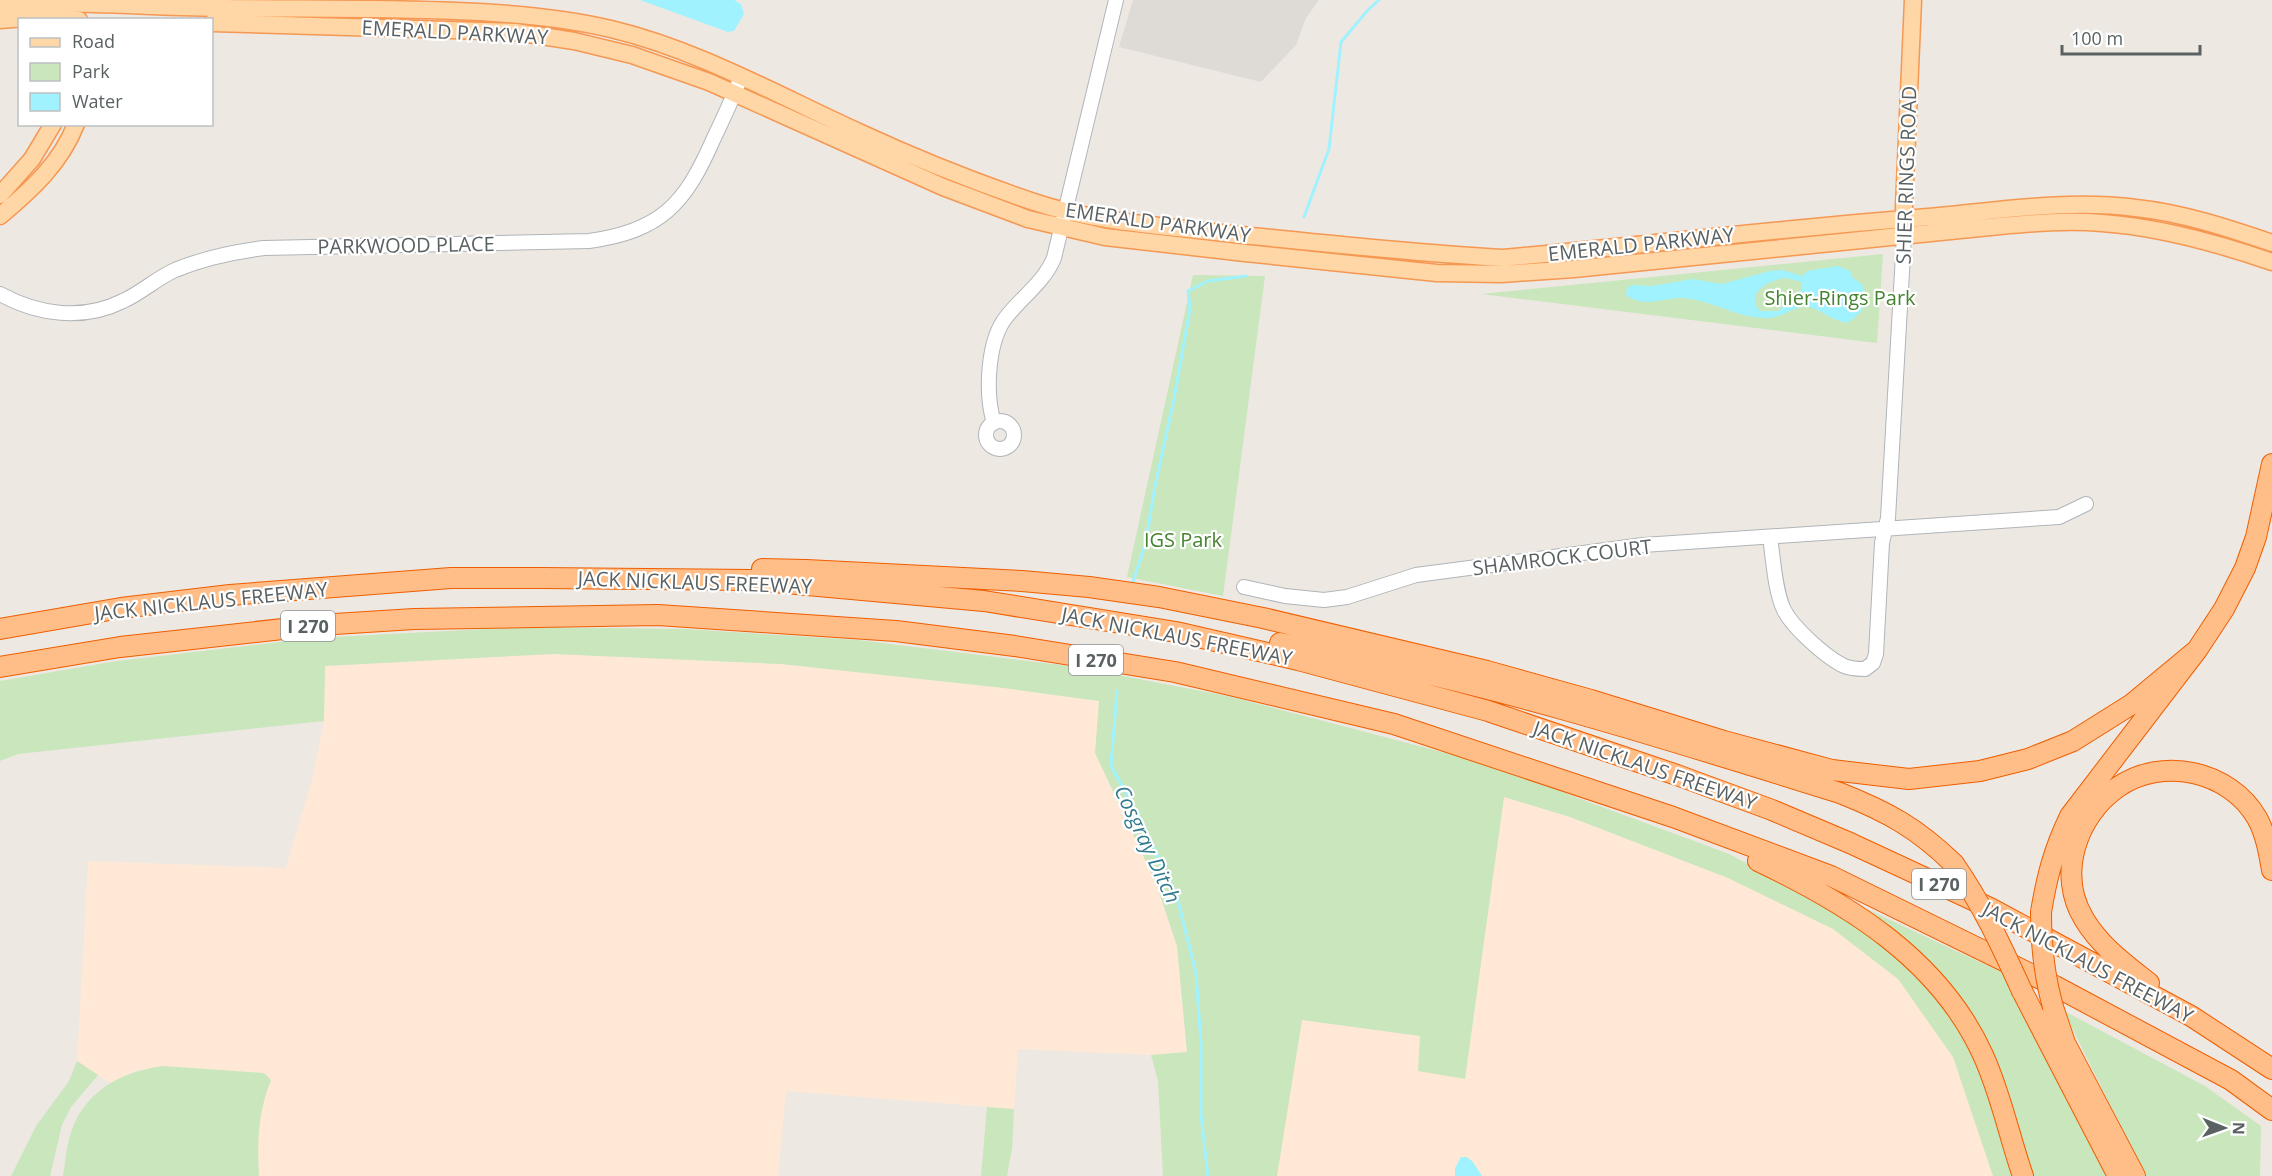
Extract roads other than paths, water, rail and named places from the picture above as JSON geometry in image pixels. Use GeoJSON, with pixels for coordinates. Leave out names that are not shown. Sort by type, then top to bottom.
{"type":"FeatureCollection","features":[{"type":"Feature","properties":{"kind":"highway"},"geometry":{"type":"LineString","coordinates":[[2135,1176],[2070,1052],[2053,1007],[2045,979],[2041,946],[2041,912],[2046,879],[2056,846],[2070,816],[2197,650],[2224,609],[2245,568],[2264,507],[2272,464]]}},
{"type":"Feature","properties":{"kind":"highway"},"geometry":{"type":"LineString","coordinates":[[451,578],[640,569],[806,570],[942,576],[1089,587],[1159,597],[1381,644],[1487,670],[1724,741],[1832,770],[1909,779],[1980,771],[2028,759],[2073,741],[2132,704],[2197,650]]}},
{"type":"Feature","properties":{"kind":"highway","name":"JACK NICKLAUS FREEWAY"},"geometry":{"type":"LineString","coordinates":[[0,629],[121,608],[230,595],[451,578],[752,580],[984,601],[1176,632],[1488,711],[1772,810],[1990,908],[2191,1016],[2272,1069]]}},
{"type":"Feature","properties":{"kind":"highway","name":"JACK NICKLAUS FREEWAY"},"geometry":{"type":"LineString","coordinates":[[0,668],[120,647],[319,625],[414,619],[658,615],[896,631],[1015,646],[1175,672],[1394,724],[1652,811],[1831,876],[2055,986],[2231,1080],[2272,1110]]}},
{"type":"Feature","properties":{"kind":"highway"},"geometry":{"type":"LineString","coordinates":[[1099,619],[1194,629],[1367,660],[1586,715],[1840,793],[1906,823],[1932,842],[1954,864],[1976,895],[2022,991],[2118,1176]]}},
{"type":"Feature","properties":{"kind":"highway"},"geometry":{"type":"LineString","coordinates":[[2191,1016],[2114,955],[2097,938],[2083,918],[2074,896],[2071,874],[2074,852],[2082,827],[2098,804],[2119,786],[2146,774],[2174,770],[2199,773],[2221,782],[2243,799],[2257,819],[2267,845],[2272,870]]}},
{"type":"Feature","properties":{"kind":"highway"},"geometry":{"type":"LineString","coordinates":[[1652,811],[1770,867],[1851,912],[1899,945],[1935,980],[1963,1017],[1983,1055],[2002,1104],[2023,1176]]}},
{"type":"Feature","properties":{"kind":"main road","name":"SHIER RINGS ROAD"},"geometry":{"type":"LineString","coordinates":[[1904,237],[1913,0]]}},
{"type":"Feature","properties":{"kind":"main road","name":"EMERALD PARKWAY"},"geometry":{"type":"LineString","coordinates":[[0,4],[77,13]]}},
{"type":"Feature","properties":{"kind":"main road","name":"EMERALD PARKWAY"},"geometry":{"type":"LineString","coordinates":[[26,18],[77,13],[93,8],[405,9],[517,14],[580,23],[637,36],[678,50],[738,85]]}},
{"type":"Feature","properties":{"kind":"main road","name":"EMERALD PARKWAY"},"geometry":{"type":"LineString","coordinates":[[0,20],[18,19]]}},
{"type":"Feature","properties":{"kind":"main road","name":"EMERALD PARKWAY"},"geometry":{"type":"LineString","coordinates":[[213,23],[516,32],[546,36],[632,55],[738,85],[992,187],[1105,237],[1437,273],[1502,274],[1574,269],[2034,223],[2100,222],[2198,238],[2272,262]]}},
{"type":"Feature","properties":{"kind":"main road"},"geometry":{"type":"LineString","coordinates":[[0,195],[32,159],[52,126]]}},
{"type":"Feature","properties":{"kind":"main road"},"geometry":{"type":"LineString","coordinates":[[0,216],[47,174],[70,140],[75,126]]}},
{"type":"Feature","properties":{"kind":"main road","name":"EMERALD PARKWAY"},"geometry":{"type":"LineString","coordinates":[[1063,219],[1111,220],[1311,242],[1503,258],[1903,219],[2063,205],[2102,205],[2137,208],[2200,220],[2272,243]]}},
{"type":"Feature","properties":{"kind":"street"},"geometry":{"type":"LineString","coordinates":[[994,423],[988,395],[992,353],[998,330],[1006,316],[1048,273],[1054,258],[1116,0]]}},
{"type":"Feature","properties":{"kind":"street","name":"PARKWOOD PLACE"},"geometry":{"type":"LineString","coordinates":[[0,294],[19,304],[44,312],[87,313],[123,301],[171,272],[200,260],[228,253],[264,248],[589,241],[624,235],[656,220],[671,209],[683,195],[702,166],[738,85]]}},
{"type":"Feature","properties":{"kind":"street","name":"SHIER RINGS ROAD"},"geometry":{"type":"LineString","coordinates":[[1770,537],[1775,574],[1784,610],[1798,628],[1844,666],[1865,669],[1873,663],[1876,654],[1882,543],[1888,518],[1904,237]]}},
{"type":"Feature","properties":{"kind":"street","name":"SHAMROCK COURT"},"geometry":{"type":"LineString","coordinates":[[1244,587],[1285,596],[1324,600],[1347,597],[1416,575],[1643,545],[2059,517],[2086,504]]}},
{"type":"Feature","properties":{"kind":"water"},"geometry":{"type":"Polygon","coordinates":[[[640,0],[734,0],[741,4],[744,14],[734,31],[728,32],[640,0]]]}},
{"type":"Feature","properties":{"kind":"water"},"geometry":{"type":"Polygon","coordinates":[[[1838,266],[1850,271],[1853,278],[1862,284],[1865,297],[1864,307],[1847,323],[1809,307],[1774,317],[1758,318],[1684,298],[1647,302],[1626,295],[1627,288],[1632,285],[1652,286],[1693,279],[1722,284],[1770,271],[1782,270],[1803,276],[1807,271],[1838,266]],[[1785,278],[1772,281],[1760,288],[1755,299],[1760,311],[1778,311],[1802,290],[1802,282],[1785,278]]]}},
{"type":"Feature","properties":{"kind":"water"},"geometry":{"type":"Polygon","coordinates":[[[1461,1157],[1467,1157],[1473,1162],[1482,1176],[1455,1176],[1455,1168],[1461,1157]]]}},
{"type":"Feature","properties":{"kind":"waterway","name":"Cosgray Ditch"},"geometry":{"type":"LineString","coordinates":[[1304,217],[1329,149],[1341,42],[1379,0]]}},
{"type":"Feature","properties":{"kind":"waterway","name":"Cosgray Ditch"},"geometry":{"type":"LineString","coordinates":[[1132,585],[1146,541],[1155,486],[1174,399],[1190,309],[1188,291],[1208,281],[1246,276]]}},
{"type":"Feature","properties":{"kind":"waterway","name":"Cosgray Ditch"},"geometry":{"type":"LineString","coordinates":[[1117,691],[1111,766],[1138,814],[1177,897],[1196,973],[1201,1044],[1201,1115],[1208,1176]]}},
{"type":"Feature","properties":{"kind":"park label","name":"Shier-Rings Park"},"geometry":{"type":"Point","coordinates":[1840,297]}},
{"type":"Feature","properties":{"kind":"park label","name":"IGS Park"},"geometry":{"type":"Point","coordinates":[1183,539]}}]}
